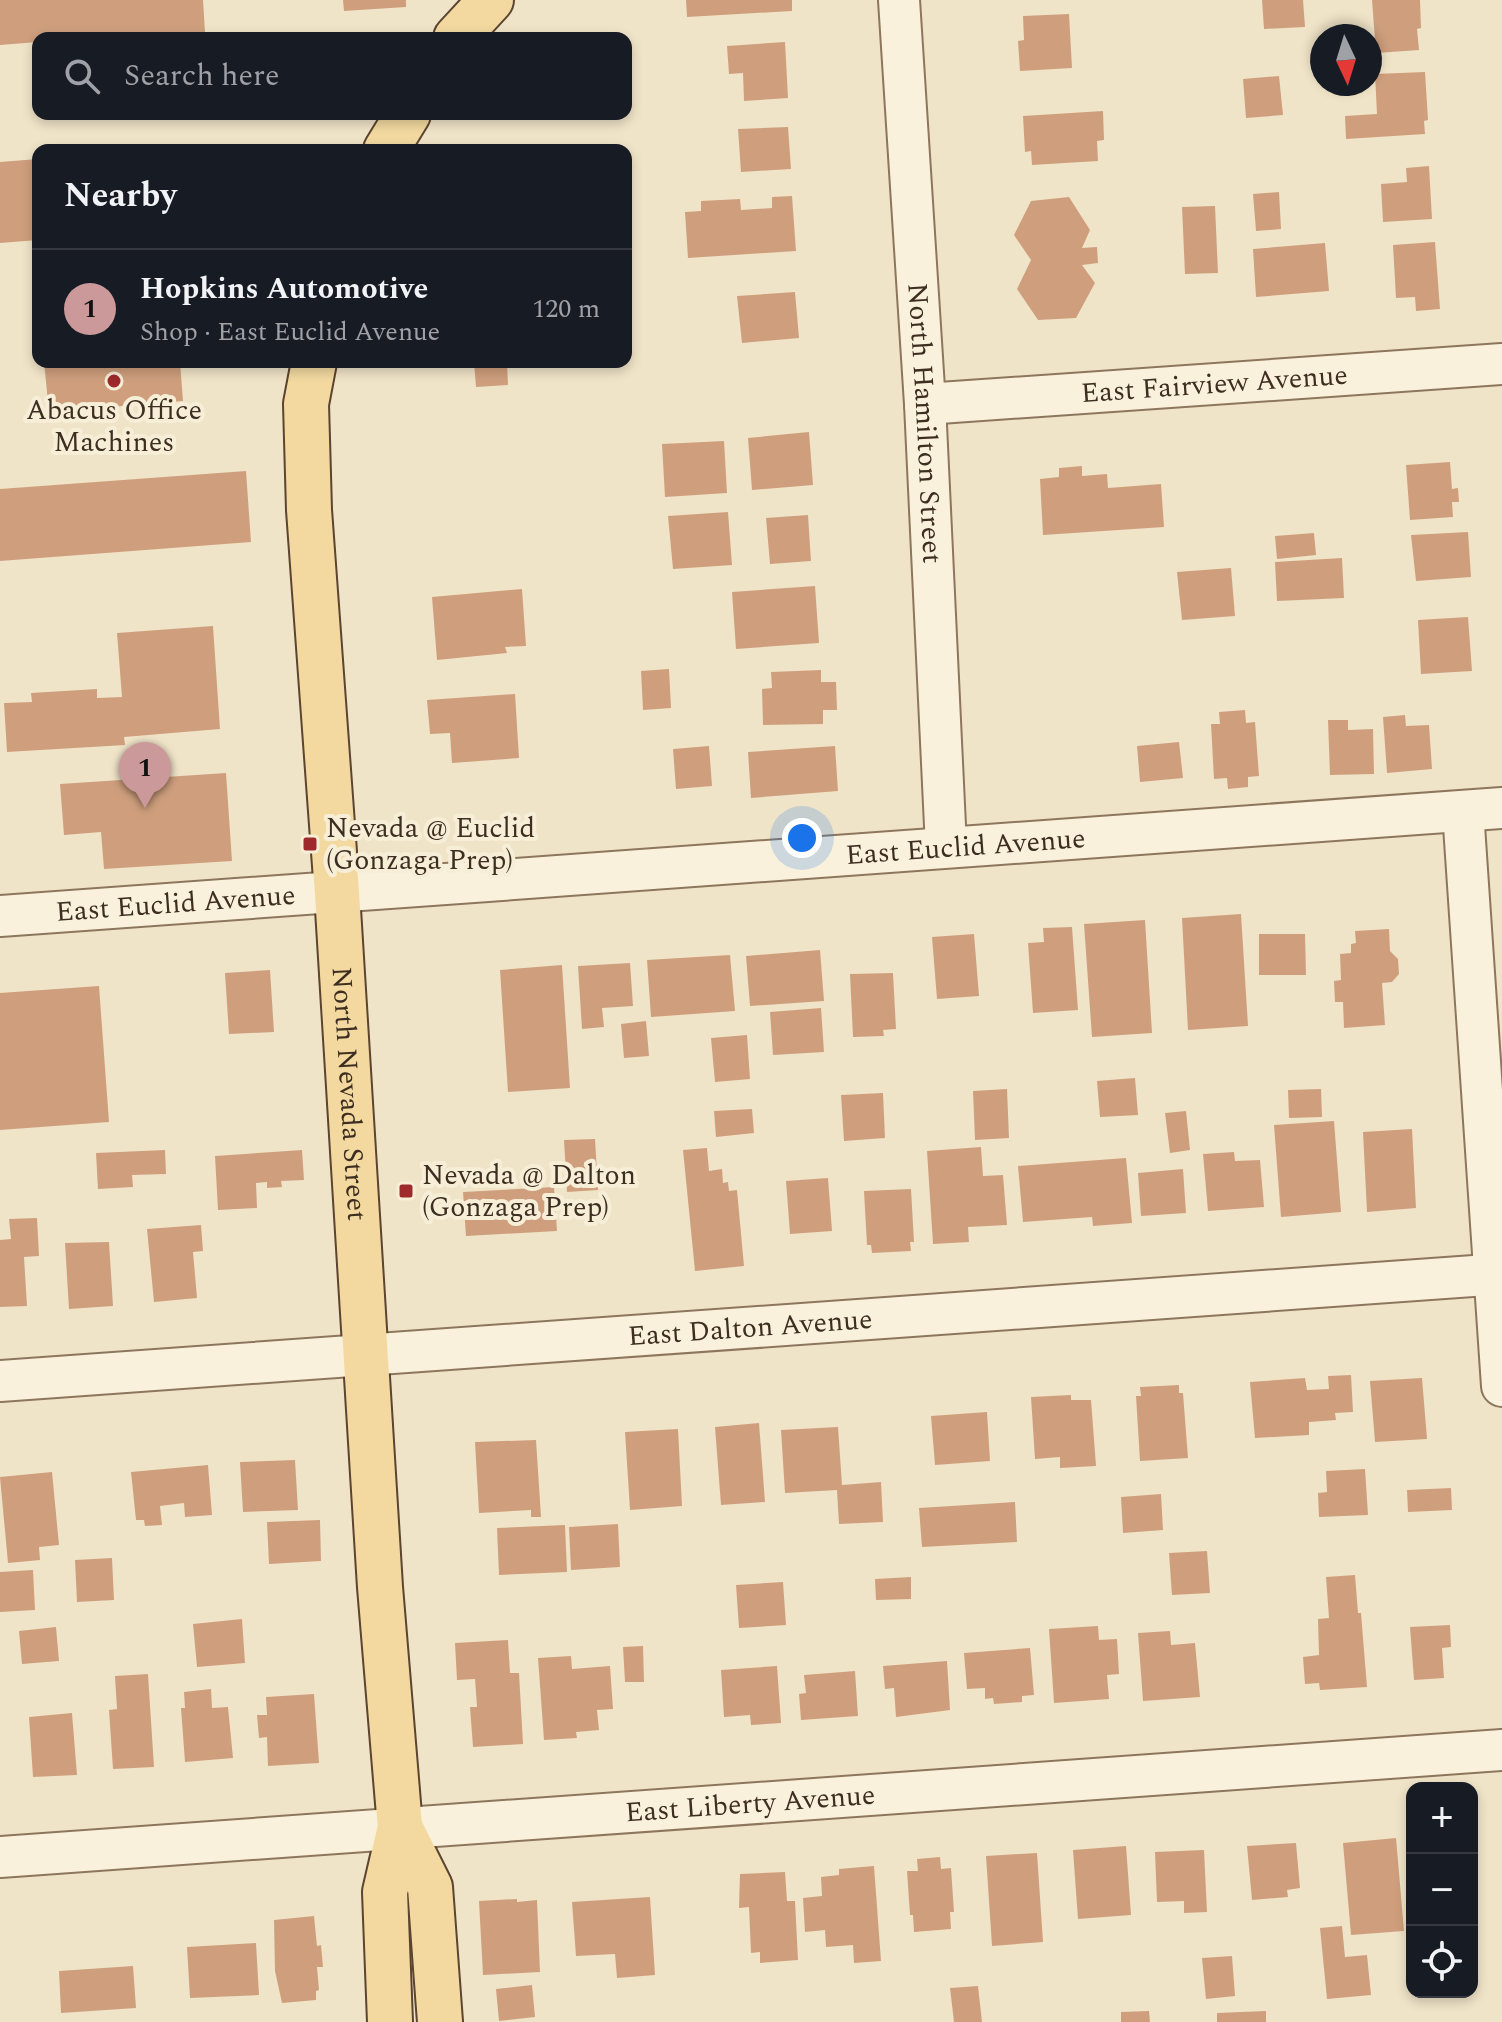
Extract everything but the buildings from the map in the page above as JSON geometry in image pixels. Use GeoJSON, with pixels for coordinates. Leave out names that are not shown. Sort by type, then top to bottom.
{"type":"FeatureCollection","features":[{"type":"Feature","properties":{"kind":"main road"},"geometry":{"type":"LineString","coordinates":[[462,32],[491,0]]}},
{"type":"Feature","properties":{"kind":"main road"},"geometry":{"type":"LineString","coordinates":[[390,144],[404,120]]}},
{"type":"Feature","properties":{"kind":"main road","name":"North Nevada Street"},"geometry":{"type":"LineString","coordinates":[[313,368],[306,404],[309,510],[337,893],[380,1587],[400,1827],[385,1892],[390,2022]]}},
{"type":"Feature","properties":{"kind":"main road","name":"North Nevada Street"},"geometry":{"type":"LineString","coordinates":[[400,1827],[430,1887],[440,2022]]}},
{"type":"Feature","properties":{"kind":"street","name":"North Hamilton Street"},"geometry":{"type":"LineString","coordinates":[[899,0],[925,404],[946,847]]}},
{"type":"Feature","properties":{"kind":"street","name":"East Fairview Avenue"},"geometry":{"type":"LineString","coordinates":[[925,404],[1502,364]]}},
{"type":"Feature","properties":{"kind":"street","name":"East Euclid Avenue"},"geometry":{"type":"LineString","coordinates":[[0,916],[1502,808]]}},
{"type":"Feature","properties":{"kind":"street"},"geometry":{"type":"LineString","coordinates":[[1463,811],[1498,1274],[1502,1386]]}},
{"type":"Feature","properties":{"kind":"street","name":"East Dalton Avenue"},"geometry":{"type":"LineString","coordinates":[[0,1381],[1498,1274]]}},
{"type":"Feature","properties":{"kind":"street","name":"East Liberty Avenue"},"geometry":{"type":"LineString","coordinates":[[0,1857],[1502,1750]]}},
{"type":"Feature","properties":{"kind":"place","name":"Abacus Office Machines"},"geometry":{"type":"Point","coordinates":[114,381]}},
{"type":"Feature","properties":{"kind":"place","name":"Hopkins Automotive"},"geometry":{"type":"Point","coordinates":[145,808]}},
{"type":"Feature","properties":{"kind":"place","name":"Nevada @ Euclid (Gonzaga Prep)"},"geometry":{"type":"Point","coordinates":[310,844]}},
{"type":"Feature","properties":{"kind":"place","name":"Nevada @ Dalton (Gonzaga Prep)"},"geometry":{"type":"Point","coordinates":[406,1191]}}]}
